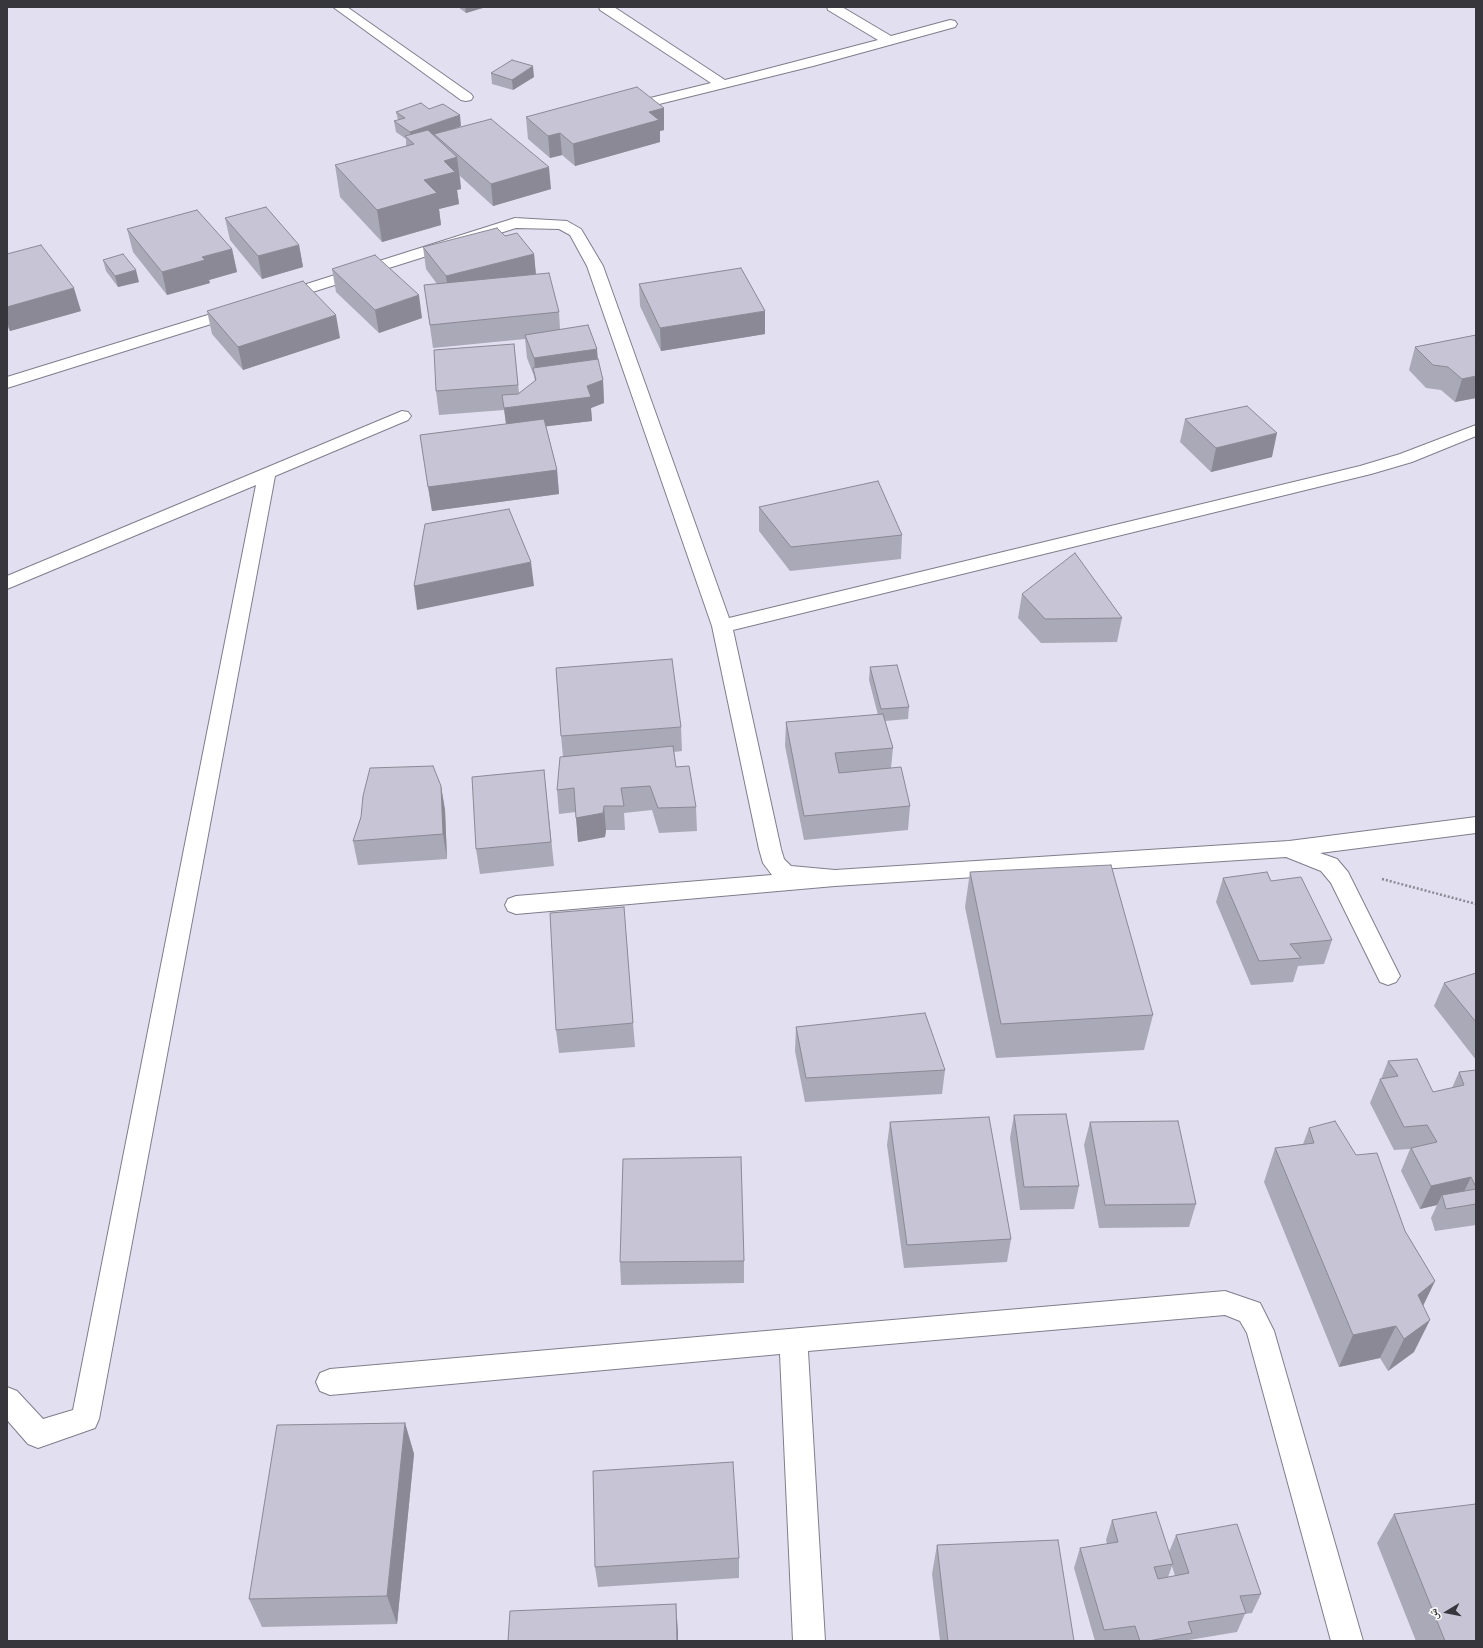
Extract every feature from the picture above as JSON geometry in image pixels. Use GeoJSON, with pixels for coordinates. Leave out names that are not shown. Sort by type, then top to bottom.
{"type":"FeatureCollection","features":[{"type":"Feature","properties":{"kind":"street"},"geometry":{"type":"LineString","coordinates":[[339,7],[466,98]]}},
{"type":"Feature","properties":{"kind":"street"},"geometry":{"type":"LineString","coordinates":[[605,7],[721,83]]}},
{"type":"Feature","properties":{"kind":"street"},"geometry":{"type":"LineString","coordinates":[[833,7],[890,41]]}},
{"type":"Feature","properties":{"kind":"street"},"geometry":{"type":"LineString","coordinates":[[642,104],[890,41],[950,24]]}},
{"type":"Feature","properties":{"kind":"street"},"geometry":{"type":"LineString","coordinates":[[7,384],[515,222],[562,224],[576,232],[595,266],[722,626],[774,863],[785,874],[835,878]]}},
{"type":"Feature","properties":{"kind":"street"},"geometry":{"type":"LineString","coordinates":[[7,583],[402,416]]}},
{"type":"Feature","properties":{"kind":"street"},"geometry":{"type":"LineString","coordinates":[[722,626],[1365,470],[1406,458],[1476,430]]}},
{"type":"Feature","properties":{"kind":"street"},"geometry":{"type":"LineString","coordinates":[[7,1400],[38,1434],[85,1419],[267,473]]}},
{"type":"Feature","properties":{"kind":"street"},"geometry":{"type":"LineString","coordinates":[[516,905],[835,878],[1288,848],[1476,825]]}},
{"type":"Feature","properties":{"kind":"street"},"geometry":{"type":"LineString","coordinates":[[1288,848],[1329,865],[1340,878],[1388,976]]}},
{"type":"Feature","properties":{"kind":"street"},"geometry":{"type":"LineString","coordinates":[[330,1382],[1225,1303],[1250,1312],[1260,1331],[1347,1641]]}},
{"type":"Feature","properties":{"kind":"street"},"geometry":{"type":"LineString","coordinates":[[793,1340],[809,1641]]}},
{"type":"Feature","properties":{"kind":"path"},"geometry":{"type":"LineString","coordinates":[[1329,865],[1476,904]]}},
{"type":"Feature","properties":{"kind":"building"},"geometry":{"type":"Polygon","coordinates":[[[512,60],[533,66],[512,80],[491,73],[512,60]]]}},
{"type":"Feature","properties":{"kind":"building"},"geometry":{"type":"Polygon","coordinates":[[[637,87],[664,108],[649,112],[659,120],[573,144],[560,133],[548,136],[526,117],[637,87]]]}},
{"type":"Feature","properties":{"kind":"building"},"geometry":{"type":"Polygon","coordinates":[[[421,103],[429,109],[443,104],[460,115],[410,132],[394,121],[405,118],[396,112],[421,103]]]}},
{"type":"Feature","properties":{"kind":"building"},"geometry":{"type":"Polygon","coordinates":[[[491,119],[549,167],[491,184],[434,134],[491,119]]]}},
{"type":"Feature","properties":{"kind":"building"},"geometry":{"type":"Polygon","coordinates":[[[428,130],[457,157],[444,161],[455,172],[424,180],[437,193],[377,210],[335,165],[414,144],[405,136],[428,130]]]}},
{"type":"Feature","properties":{"kind":"building"},"geometry":{"type":"Polygon","coordinates":[[[266,207],[299,245],[258,256],[225,218],[266,207]]]}},
{"type":"Feature","properties":{"kind":"building"},"geometry":{"type":"Polygon","coordinates":[[[197,210],[232,249],[202,257],[205,260],[162,272],[127,229],[197,210]]]}},
{"type":"Feature","properties":{"kind":"building"},"geometry":{"type":"Polygon","coordinates":[[[497,228],[505,236],[517,233],[534,254],[446,276],[423,247],[497,228]]]}},
{"type":"Feature","properties":{"kind":"building"},"geometry":{"type":"Polygon","coordinates":[[[41,245],[74,288],[7,307],[7,254],[41,245]]]}},
{"type":"Feature","properties":{"kind":"building"},"geometry":{"type":"Polygon","coordinates":[[[123,254],[136,270],[115,276],[103,260],[123,254]]]}},
{"type":"Feature","properties":{"kind":"building"},"geometry":{"type":"Polygon","coordinates":[[[375,255],[419,295],[375,310],[332,269],[375,255]]]}},
{"type":"Feature","properties":{"kind":"building"},"geometry":{"type":"Polygon","coordinates":[[[741,268],[765,311],[660,328],[639,284],[741,268]]]}},
{"type":"Feature","properties":{"kind":"building"},"geometry":{"type":"Polygon","coordinates":[[[549,273],[559,312],[430,325],[424,285],[549,273]]]}},
{"type":"Feature","properties":{"kind":"building"},"geometry":{"type":"Polygon","coordinates":[[[303,281],[336,315],[238,347],[207,311],[303,281]]]}},
{"type":"Feature","properties":{"kind":"building"},"geometry":{"type":"Polygon","coordinates":[[[588,325],[597,349],[534,358],[525,335],[588,325]]]}},
{"type":"Feature","properties":{"kind":"building"},"geometry":{"type":"Polygon","coordinates":[[[1476,335],[1476,376],[1462,379],[1448,367],[1433,365],[1415,347],[1476,335]]]}},
{"type":"Feature","properties":{"kind":"building"},"geometry":{"type":"Polygon","coordinates":[[[514,344],[518,385],[436,391],[434,350],[514,344]]]}},
{"type":"Feature","properties":{"kind":"building"},"geometry":{"type":"Polygon","coordinates":[[[598,359],[603,380],[587,386],[591,397],[504,408],[502,395],[518,394],[536,380],[533,368],[598,359]]]}},
{"type":"Feature","properties":{"kind":"building"},"geometry":{"type":"Polygon","coordinates":[[[1247,406],[1277,433],[1216,448],[1185,419],[1247,406]]]}},
{"type":"Feature","properties":{"kind":"building"},"geometry":{"type":"Polygon","coordinates":[[[544,419],[557,470],[428,487],[420,435],[544,419]]]}},
{"type":"Feature","properties":{"kind":"building"},"geometry":{"type":"Polygon","coordinates":[[[878,481],[902,535],[791,547],[759,507],[878,481]]]}},
{"type":"Feature","properties":{"kind":"building"},"geometry":{"type":"Polygon","coordinates":[[[509,509],[531,562],[414,586],[425,524],[509,509]]]}},
{"type":"Feature","properties":{"kind":"building"},"geometry":{"type":"Polygon","coordinates":[[[1075,553],[1122,618],[1045,619],[1022,594],[1075,553]]]}},
{"type":"Feature","properties":{"kind":"building"},"geometry":{"type":"Polygon","coordinates":[[[672,659],[681,727],[561,736],[556,668],[672,659]]]}},
{"type":"Feature","properties":{"kind":"building"},"geometry":{"type":"Polygon","coordinates":[[[897,665],[909,707],[881,709],[870,667],[897,665]]]}},
{"type":"Feature","properties":{"kind":"building"},"geometry":{"type":"Polygon","coordinates":[[[883,714],[893,748],[835,753],[839,773],[901,767],[910,806],[804,816],[786,722],[883,714]]]}},
{"type":"Feature","properties":{"kind":"building"},"geometry":{"type":"Polygon","coordinates":[[[673,746],[676,767],[689,766],[696,807],[658,808],[650,786],[621,788],[624,806],[604,806],[603,813],[576,818],[574,788],[557,790],[560,757],[673,746]]]}},
{"type":"Feature","properties":{"kind":"building"},"geometry":{"type":"Polygon","coordinates":[[[433,766],[441,786],[443,834],[353,841],[361,817],[363,796],[370,768],[433,766]]]}},
{"type":"Feature","properties":{"kind":"building"},"geometry":{"type":"Polygon","coordinates":[[[544,770],[551,842],[476,849],[472,777],[544,770]]]}},
{"type":"Feature","properties":{"kind":"building"},"geometry":{"type":"Polygon","coordinates":[[[1111,865],[1153,1015],[1001,1024],[970,872],[1111,865]]]}},
{"type":"Feature","properties":{"kind":"building"},"geometry":{"type":"Polygon","coordinates":[[[1267,872],[1271,881],[1301,877],[1332,940],[1290,944],[1301,958],[1259,961],[1223,878],[1267,872]]]}},
{"type":"Feature","properties":{"kind":"building"},"geometry":{"type":"Polygon","coordinates":[[[624,907],[633,1023],[556,1030],[550,913],[624,907]]]}},
{"type":"Feature","properties":{"kind":"building"},"geometry":{"type":"Polygon","coordinates":[[[1476,973],[1476,1022],[1444,983],[1476,973]]]}},
{"type":"Feature","properties":{"kind":"building"},"geometry":{"type":"Polygon","coordinates":[[[925,1013],[945,1070],[806,1078],[796,1027],[925,1013]]]}},
{"type":"Feature","properties":{"kind":"building"},"geometry":{"type":"Polygon","coordinates":[[[1417,1059],[1433,1092],[1464,1085],[1459,1072],[1476,1070],[1476,1187],[1471,1177],[1431,1186],[1411,1148],[1437,1142],[1427,1125],[1404,1127],[1380,1079],[1398,1076],[1388,1061],[1417,1059]]]}},
{"type":"Feature","properties":{"kind":"building"},"geometry":{"type":"Polygon","coordinates":[[[1066,1114],[1079,1186],[1024,1187],[1014,1115],[1066,1114]]]}},
{"type":"Feature","properties":{"kind":"building"},"geometry":{"type":"Polygon","coordinates":[[[989,1117],[1011,1239],[907,1245],[890,1122],[989,1117]]]}},
{"type":"Feature","properties":{"kind":"building"},"geometry":{"type":"Polygon","coordinates":[[[1178,1121],[1196,1204],[1105,1205],[1090,1122],[1178,1121]]]}},
{"type":"Feature","properties":{"kind":"building"},"geometry":{"type":"Polygon","coordinates":[[[1335,1121],[1356,1155],[1377,1153],[1405,1231],[1435,1281],[1418,1295],[1430,1320],[1404,1339],[1396,1326],[1353,1335],[1275,1148],[1314,1143],[1309,1128],[1335,1121]]]}},
{"type":"Feature","properties":{"kind":"building"},"geometry":{"type":"Polygon","coordinates":[[[741,1157],[744,1261],[620,1262],[623,1159],[741,1157]]]}},
{"type":"Feature","properties":{"kind":"building"},"geometry":{"type":"Polygon","coordinates":[[[1476,1189],[1476,1204],[1446,1209],[1442,1195],[1476,1189]]]}},
{"type":"Feature","properties":{"kind":"building"},"geometry":{"type":"Polygon","coordinates":[[[405,1423],[387,1596],[249,1599],[277,1425],[405,1423]]]}},
{"type":"Feature","properties":{"kind":"building"},"geometry":{"type":"Polygon","coordinates":[[[733,1462],[739,1558],[595,1567],[593,1471],[733,1462]]]}},
{"type":"Feature","properties":{"kind":"building"},"geometry":{"type":"Polygon","coordinates":[[[1476,1504],[1476,1641],[1445,1641],[1394,1514],[1476,1504]]]}},
{"type":"Feature","properties":{"kind":"building"},"geometry":{"type":"Polygon","coordinates":[[[1156,1512],[1173,1564],[1154,1567],[1158,1579],[1189,1573],[1176,1535],[1237,1524],[1261,1594],[1240,1596],[1246,1613],[1188,1622],[1192,1633],[1148,1641],[1140,1641],[1135,1626],[1104,1630],[1080,1548],[1118,1542],[1112,1520],[1156,1512]]]}},
{"type":"Feature","properties":{"kind":"building"},"geometry":{"type":"Polygon","coordinates":[[[1058,1540],[1074,1641],[948,1641],[937,1545],[1058,1540]]]}},
{"type":"Feature","properties":{"kind":"building"},"geometry":{"type":"Polygon","coordinates":[[[676,1604],[677,1641],[508,1641],[510,1611],[676,1604]]]}}]}
